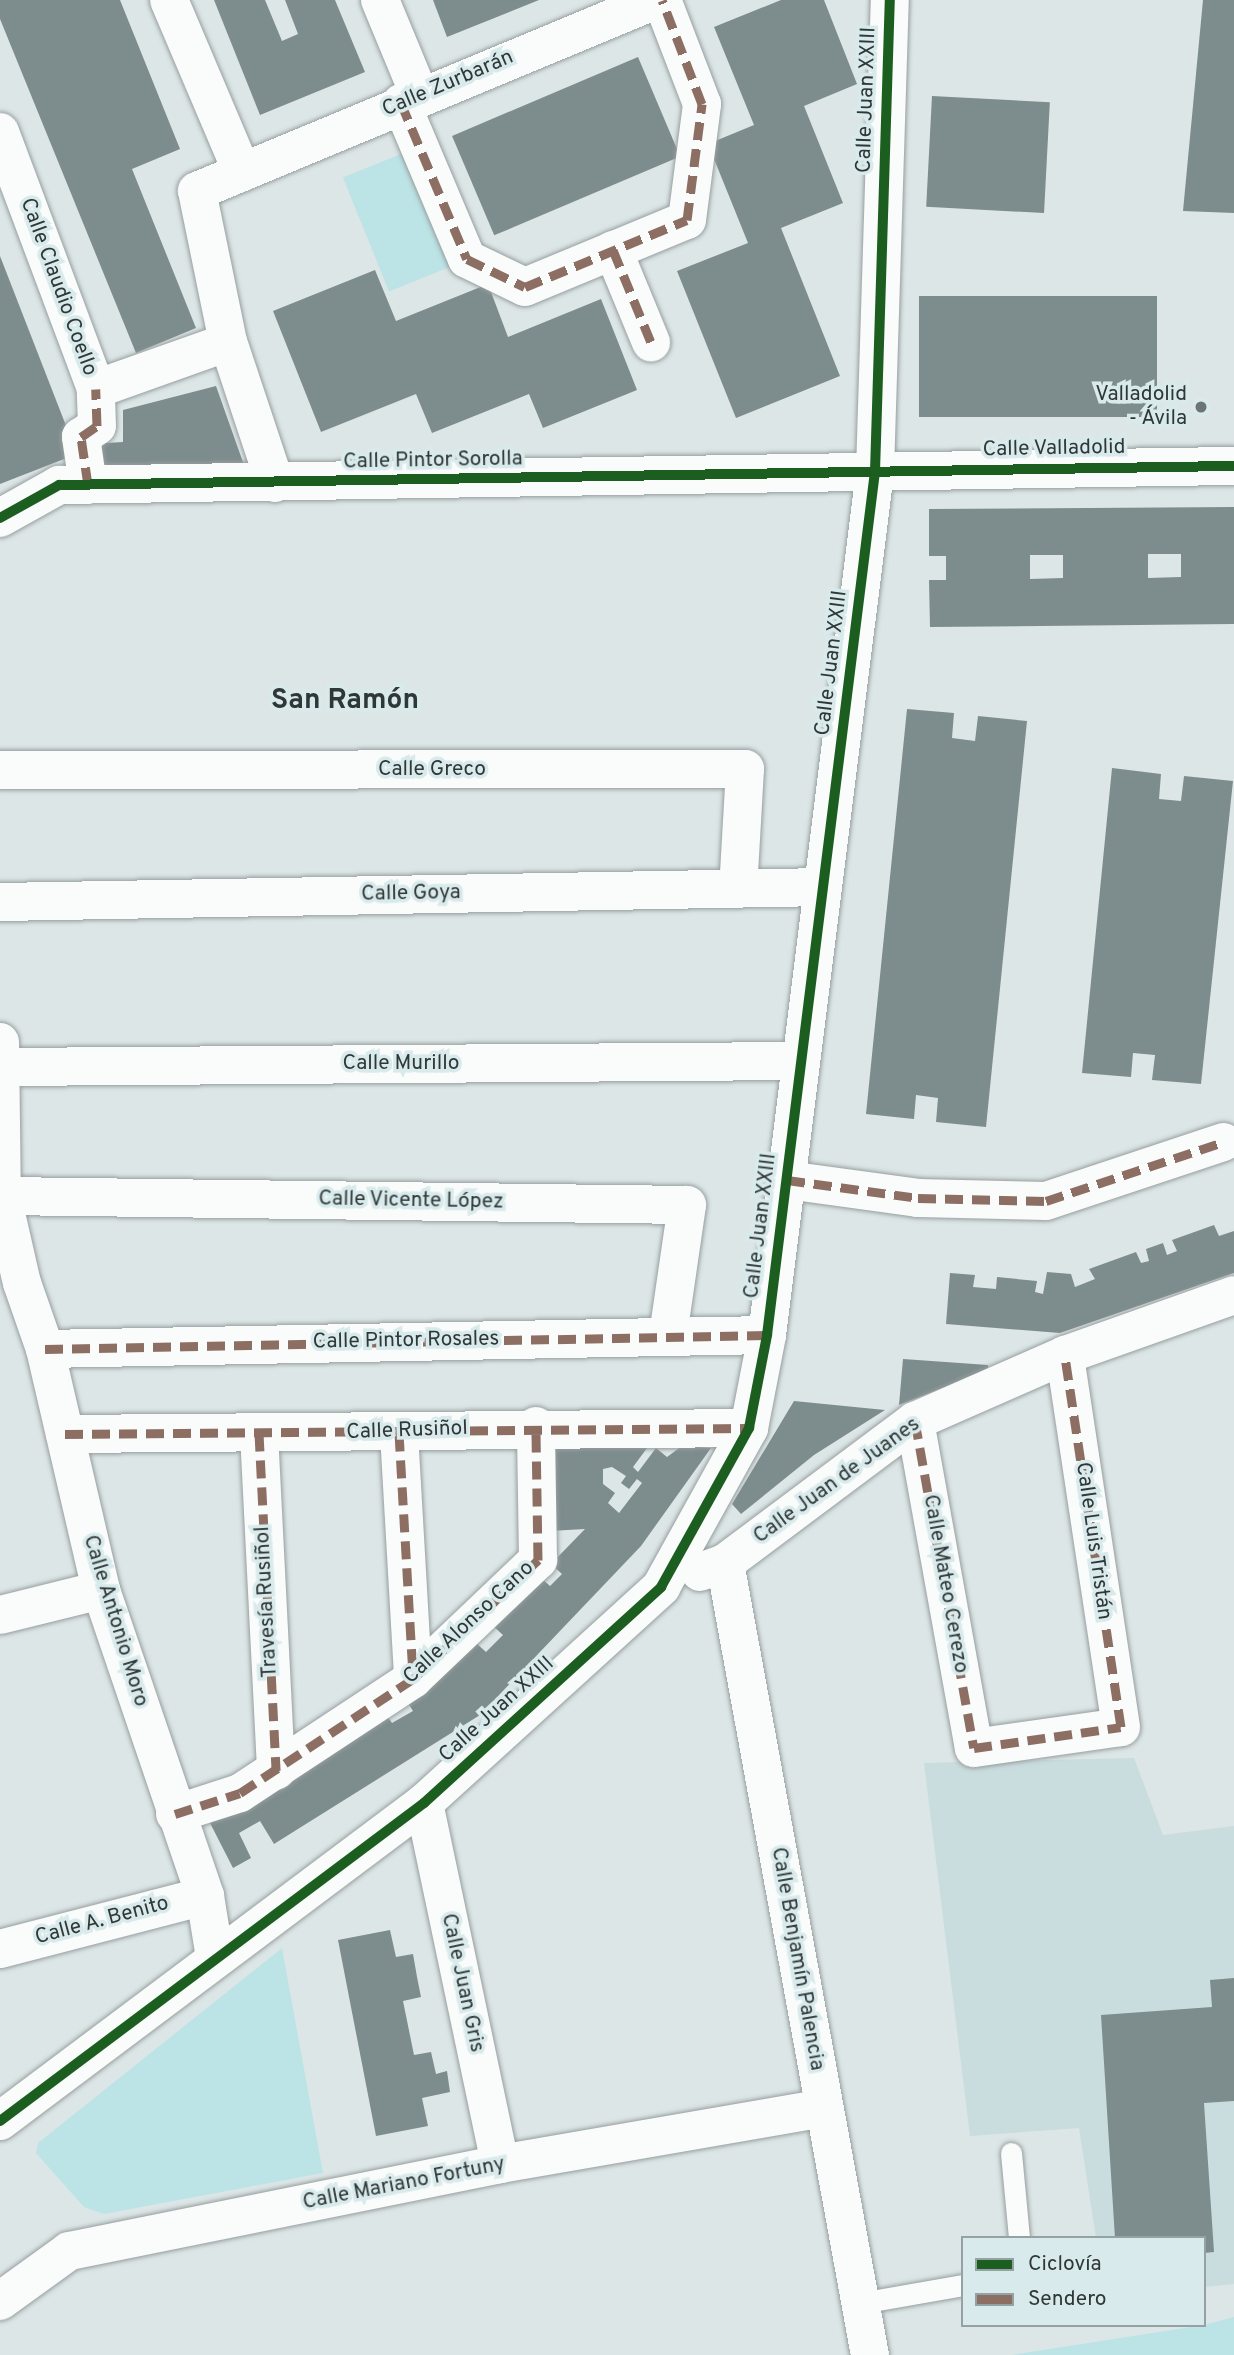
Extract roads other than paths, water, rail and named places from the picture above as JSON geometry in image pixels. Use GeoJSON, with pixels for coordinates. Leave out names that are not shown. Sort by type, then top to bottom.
{"type":"FeatureCollection","features":[{"type":"Feature","properties":{"kind":"street"},"geometry":{"type":"LineString","coordinates":[[169,0],[242,172]]}},
{"type":"Feature","properties":{"kind":"street"},"geometry":{"type":"LineString","coordinates":[[380,0],[410,99],[467,258],[525,286],[687,220],[702,104],[662,0]]}},
{"type":"Feature","properties":{"kind":"street","name":"Calle Zurbarán"},"geometry":{"type":"LineString","coordinates":[[228,342],[197,191],[410,99],[606,9],[656,0]]}},
{"type":"Feature","properties":{"kind":"street","name":"Calle Juan XXIII"},"geometry":{"type":"LineString","coordinates":[[0,2121],[424,1802],[661,1587],[749,1428],[767,1335],[875,471],[890,0]]}},
{"type":"Feature","properties":{"kind":"street","name":"Calle Claudio Coello"},"geometry":{"type":"LineString","coordinates":[[0,132],[96,389],[228,342]]}},
{"type":"Feature","properties":{"kind":"street"},"geometry":{"type":"LineString","coordinates":[[613,250],[651,342]]}},
{"type":"Feature","properties":{"kind":"street"},"geometry":{"type":"LineString","coordinates":[[228,342],[275,482]]}},
{"type":"Feature","properties":{"kind":"street"},"geometry":{"type":"LineString","coordinates":[[89,485],[81,437],[97,426],[96,389]]}},
{"type":"Feature","properties":{"kind":"street","name":"Calle Valladolid"},"geometry":{"type":"LineString","coordinates":[[875,471],[1234,466]]}},
{"type":"Feature","properties":{"kind":"street","name":"Calle Pintor Sorolla"},"geometry":{"type":"LineString","coordinates":[[0,518],[59,485],[875,471]]}},
{"type":"Feature","properties":{"kind":"street","name":"Calle Greco"},"geometry":{"type":"LineString","coordinates":[[0,770],[745,769],[738,889]]}},
{"type":"Feature","properties":{"kind":"street","name":"Calle Goya"},"geometry":{"type":"LineString","coordinates":[[0,902],[823,887]]}},
{"type":"Feature","properties":{"kind":"street","name":"Calle Antonio Moro"},"geometry":{"type":"LineString","coordinates":[[0,1042],[2,1196],[11,1286],[46,1349],[101,1590],[205,1896],[215,1958]]}},
{"type":"Feature","properties":{"kind":"street","name":"Calle Murillo"},"geometry":{"type":"LineString","coordinates":[[1,1067],[801,1061]]}},
{"type":"Feature","properties":{"kind":"street"},"geometry":{"type":"LineString","coordinates":[[787,1180],[918,1198],[1046,1201],[1223,1142]]}},
{"type":"Feature","properties":{"kind":"street","name":"Calle Vicente López"},"geometry":{"type":"LineString","coordinates":[[2,1196],[687,1205],[668,1335]]}},
{"type":"Feature","properties":{"kind":"street"},"geometry":{"type":"LineString","coordinates":[[1060,1358],[1234,1295]]}},
{"type":"Feature","properties":{"kind":"street","name":"Calle Pintor Rosales"},"geometry":{"type":"LineString","coordinates":[[46,1349],[767,1335]]}},
{"type":"Feature","properties":{"kind":"street","name":"Calle Juan de Juanes"},"geometry":{"type":"LineString","coordinates":[[661,1587],[725,1563],[915,1421],[1060,1358]]}},
{"type":"Feature","properties":{"kind":"street","name":"Calle Luis Tristán"},"geometry":{"type":"LineString","coordinates":[[974,1748],[1121,1727],[1060,1358]]}},
{"type":"Feature","properties":{"kind":"street","name":"Calle Mateo Cerezo"},"geometry":{"type":"LineString","coordinates":[[915,1421],[974,1748]]}},
{"type":"Feature","properties":{"kind":"street","name":"Calle Rusiñol"},"geometry":{"type":"LineString","coordinates":[[65,1434],[398,1433],[536,1426],[749,1428]]}},
{"type":"Feature","properties":{"kind":"street","name":"Calle Alonso Cano"},"geometry":{"type":"LineString","coordinates":[[175,1814],[240,1793],[413,1679],[538,1560],[536,1426]]}},
{"type":"Feature","properties":{"kind":"street","name":"Travesía Rusiñol"},"geometry":{"type":"LineString","coordinates":[[259,1433],[276,1770]]}},
{"type":"Feature","properties":{"kind":"street"},"geometry":{"type":"LineString","coordinates":[[398,1433],[413,1679]]}},
{"type":"Feature","properties":{"kind":"street","name":"Calle Benjamín Palencia"},"geometry":{"type":"LineString","coordinates":[[725,1563],[870,2355]]}},
{"type":"Feature","properties":{"kind":"street"},"geometry":{"type":"LineString","coordinates":[[0,1615],[101,1590]]}},
{"type":"Feature","properties":{"kind":"street","name":"Calle Juan Gris"},"geometry":{"type":"LineString","coordinates":[[424,1802],[500,2164]]}},
{"type":"Feature","properties":{"kind":"street","name":"Calle A. Benito"},"geometry":{"type":"LineString","coordinates":[[0,1949],[205,1896]]}},
{"type":"Feature","properties":{"kind":"street","name":"Calle Mariano Fortuny"},"geometry":{"type":"LineString","coordinates":[[0,2301],[69,2251],[500,2164],[824,2108]]}},
{"type":"Feature","properties":{"kind":"lane"},"geometry":{"type":"LineString","coordinates":[[1011,2154],[1019,2236]]}},
{"type":"Feature","properties":{"kind":"lane"},"geometry":{"type":"LineString","coordinates":[[860,2302],[961,2285]]}},
{"type":"Feature","properties":{"kind":"place","name":"Valladolid - Ávila"},"geometry":{"type":"Point","coordinates":[1201,407]}},
{"type":"Feature","properties":{"kind":"district","name":"San Ramón"},"geometry":{"type":"Point","coordinates":[345,701]}}]}
